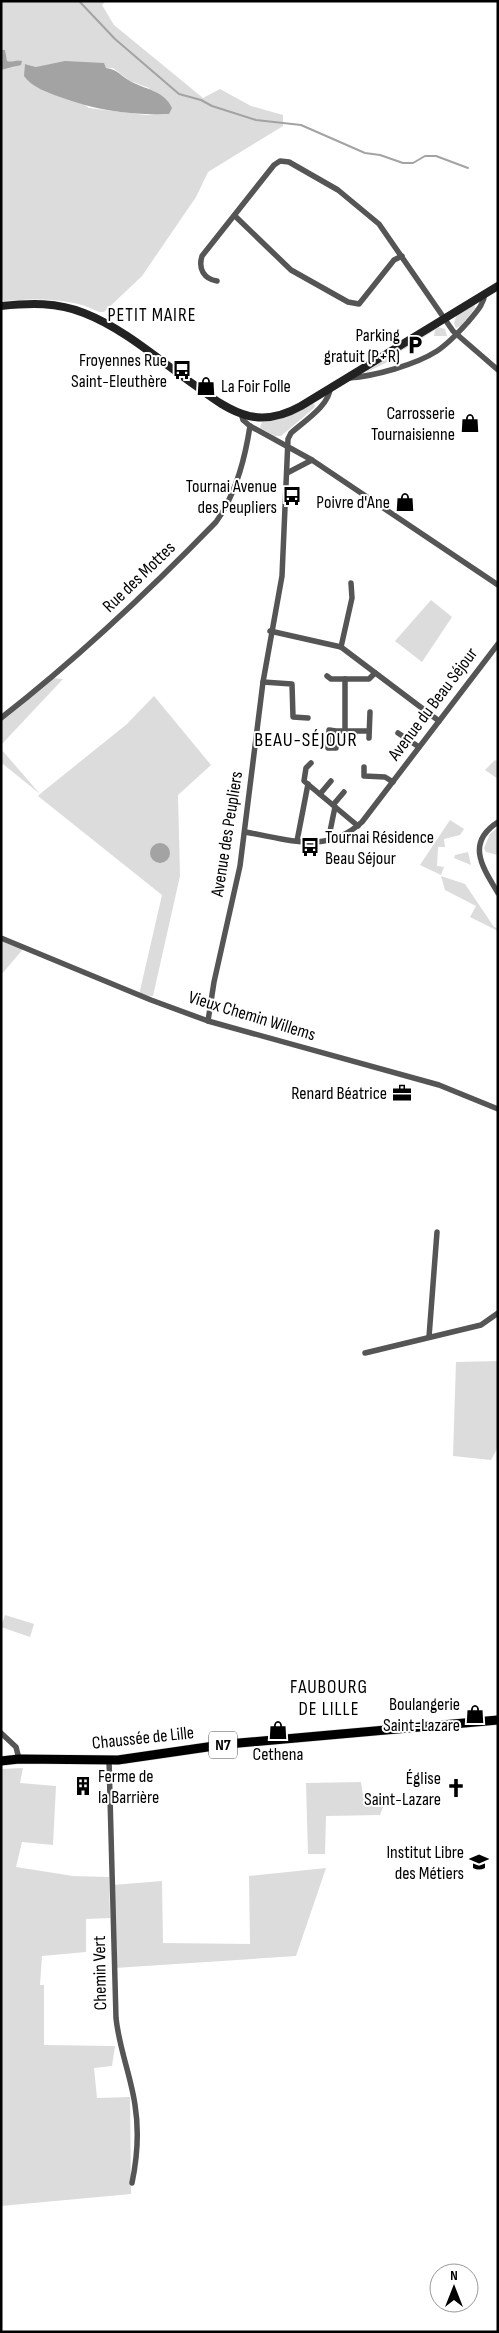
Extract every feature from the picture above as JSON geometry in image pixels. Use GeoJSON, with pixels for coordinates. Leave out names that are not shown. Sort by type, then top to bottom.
{"type":"FeatureCollection","features":[{"type":"Feature","properties":{"kind":"main road"},"geometry":{"type":"LineString","coordinates":[[1,306],[28,303],[53,304],[93,316],[113,328],[220,404],[241,413],[267,418],[284,414],[330,388],[498,286]]}},
{"type":"Feature","properties":{"kind":"main road","name":"Chaussée de Lille"},"geometry":{"type":"LineString","coordinates":[[1,1761],[19,1759],[109,1760],[228,1744],[498,1720]]}},
{"type":"Feature","properties":{"kind":"street"},"geometry":{"type":"LineString","coordinates":[[217,281],[210,280],[204,275],[200,264],[202,256],[274,165],[280,161],[288,162],[338,190],[379,224],[456,334],[498,370]]}},
{"type":"Feature","properties":{"kind":"street"},"geometry":{"type":"LineString","coordinates":[[235,216],[291,270],[348,302],[359,304],[394,260],[402,256]]}},
{"type":"Feature","properties":{"kind":"street"},"geometry":{"type":"LineString","coordinates":[[347,378],[368,376],[436,352],[456,334],[478,309],[484,301],[485,293]]}},
{"type":"Feature","properties":{"kind":"street","name":"Avenue des Peupliers"},"geometry":{"type":"LineString","coordinates":[[208,1021],[245,832],[270,632],[282,576],[291,433],[322,404],[330,393],[330,388]]}},
{"type":"Feature","properties":{"kind":"street"},"geometry":{"type":"LineString","coordinates":[[241,413],[244,420],[250,426],[312,460],[498,585]]}},
{"type":"Feature","properties":{"kind":"street","name":"Rue des Mottes"},"geometry":{"type":"LineString","coordinates":[[1,718],[52,678],[176,563],[224,511],[243,465],[250,426]]}},
{"type":"Feature","properties":{"kind":"street"},"geometry":{"type":"LineString","coordinates":[[288,473],[312,460]]}},
{"type":"Feature","properties":{"kind":"street"},"geometry":{"type":"LineString","coordinates":[[341,647],[352,598],[351,583]]}},
{"type":"Feature","properties":{"kind":"street"},"geometry":{"type":"LineString","coordinates":[[270,632],[341,647],[439,721]]}},
{"type":"Feature","properties":{"kind":"street","name":"Avenue du Beau Séjour"},"geometry":{"type":"LineString","coordinates":[[245,832],[297,841],[328,841],[342,837],[358,826],[498,644]]}},
{"type":"Feature","properties":{"kind":"street"},"geometry":{"type":"LineString","coordinates":[[327,676],[345,679],[369,678],[376,672]]}},
{"type":"Feature","properties":{"kind":"street"},"geometry":{"type":"LineString","coordinates":[[345,679],[345,730]]}},
{"type":"Feature","properties":{"kind":"street"},"geometry":{"type":"LineString","coordinates":[[263,682],[292,684],[293,717],[308,718]]}},
{"type":"Feature","properties":{"kind":"street"},"geometry":{"type":"LineString","coordinates":[[336,730],[369,734],[370,712]]}},
{"type":"Feature","properties":{"kind":"street"},"geometry":{"type":"LineString","coordinates":[[398,734],[418,747]]}},
{"type":"Feature","properties":{"kind":"street"},"geometry":{"type":"LineString","coordinates":[[311,763],[306,768],[304,780],[358,826]]}},
{"type":"Feature","properties":{"kind":"street","name":"Avenue du Beau Séjour"},"geometry":{"type":"LineString","coordinates":[[364,767],[364,776],[385,777],[393,782]]}},
{"type":"Feature","properties":{"kind":"street"},"geometry":{"type":"LineString","coordinates":[[320,794],[331,781]]}},
{"type":"Feature","properties":{"kind":"street"},"geometry":{"type":"LineString","coordinates":[[297,841],[308,784]]}},
{"type":"Feature","properties":{"kind":"street"},"geometry":{"type":"LineString","coordinates":[[328,841],[334,806],[344,792]]}},
{"type":"Feature","properties":{"kind":"street"},"geometry":{"type":"LineString","coordinates":[[498,822],[483,837],[479,855],[483,868],[498,893]]}},
{"type":"Feature","properties":{"kind":"street","name":"Vieux Chemin Willems"},"geometry":{"type":"LineString","coordinates":[[1,938],[145,998],[208,1021],[439,1085],[498,1109]]}},
{"type":"Feature","properties":{"kind":"street"},"geometry":{"type":"LineString","coordinates":[[429,1337],[437,1232]]}},
{"type":"Feature","properties":{"kind":"street"},"geometry":{"type":"LineString","coordinates":[[365,1353],[481,1325],[498,1313]]}},
{"type":"Feature","properties":{"kind":"street"},"geometry":{"type":"LineString","coordinates":[[1,1733],[16,1747],[19,1759]]}},
{"type":"Feature","properties":{"kind":"street","name":"Chemin Vert"},"geometry":{"type":"LineString","coordinates":[[109,1760],[116,2018],[118,2042],[135,2105],[136,2136],[132,2183]]}},
{"type":"Feature","properties":{"kind":"shaded area"},"geometry":{"type":"Polygon","coordinates":[[[1,1],[106,1],[102,5],[114,25],[203,98],[220,89],[251,106],[283,115],[283,126],[208,172],[196,197],[142,276],[104,312],[63,301],[4,301],[1,299],[1,70],[15,67],[20,60],[13,63],[7,61],[4,50],[1,50],[1,1]],[[26,64],[89,108],[146,115],[154,114],[149,88],[130,81],[113,68],[36,67],[26,64]]]}},
{"type":"Feature","properties":{"kind":"shaded area"},"geometry":{"type":"Polygon","coordinates":[[[1,50],[5,50],[7,61],[22,61],[21,65],[1,70],[1,50]]]}},
{"type":"Feature","properties":{"kind":"shaded area"},"geometry":{"type":"Polygon","coordinates":[[[65,61],[104,63],[106,68],[159,94],[169,102],[172,108],[169,114],[140,114],[101,109],[74,102],[45,91],[36,87],[24,76],[25,64],[36,67],[65,61]]]}},
{"type":"Feature","properties":{"kind":"shaded area"},"geometry":{"type":"Polygon","coordinates":[[[474,304],[475,308],[461,326],[456,328],[454,323],[457,314],[474,304]]]}},
{"type":"Feature","properties":{"kind":"shaded area"},"geometry":{"type":"Polygon","coordinates":[[[438,327],[445,329],[447,336],[434,336],[435,330],[398,353],[396,358],[367,372],[367,371],[438,327]]]}},
{"type":"Feature","properties":{"kind":"shaded area"},"geometry":{"type":"Polygon","coordinates":[[[313,403],[315,405],[314,408],[281,436],[275,436],[260,428],[262,422],[292,415],[313,403]]]}},
{"type":"Feature","properties":{"kind":"shaded area"},"geometry":{"type":"Polygon","coordinates":[[[431,600],[452,617],[422,662],[395,641],[431,600]]]}},
{"type":"Feature","properties":{"kind":"shaded area"},"geometry":{"type":"Polygon","coordinates":[[[52,678],[63,679],[1,745],[1,719],[52,678]]]}},
{"type":"Feature","properties":{"kind":"shaded area"},"geometry":{"type":"Polygon","coordinates":[[[154,696],[211,765],[178,795],[180,876],[153,996],[139,995],[162,895],[38,796],[127,724],[154,696]]]}},
{"type":"Feature","properties":{"kind":"shaded area"},"geometry":{"type":"Polygon","coordinates":[[[1,749],[40,794],[3,764],[1,766],[1,749]]]}},
{"type":"Feature","properties":{"kind":"shaded area"},"geometry":{"type":"Polygon","coordinates":[[[495,760],[498,762],[498,779],[485,770],[495,760]]]}},
{"type":"Feature","properties":{"kind":"shaded area"},"geometry":{"type":"Polygon","coordinates":[[[450,820],[464,829],[460,835],[444,839],[445,847],[438,847],[437,866],[444,867],[441,875],[420,865],[450,820]]]}},
{"type":"Feature","properties":{"kind":"shaded area"},"geometry":{"type":"Polygon","coordinates":[[[498,827],[498,855],[486,852],[484,848],[490,834],[498,827]]]}},
{"type":"Feature","properties":{"kind":"shaded area"},"geometry":{"type":"Polygon","coordinates":[[[156,843],[164,843],[170,849],[170,857],[164,863],[156,863],[150,857],[150,849],[156,843]]]}},
{"type":"Feature","properties":{"kind":"shaded area"},"geometry":{"type":"Polygon","coordinates":[[[468,852],[471,865],[454,858],[455,855],[468,852]]]}},
{"type":"Feature","properties":{"kind":"shaded area"},"geometry":{"type":"Polygon","coordinates":[[[441,876],[465,884],[494,927],[498,928],[498,931],[470,917],[476,906],[445,890],[441,876]]]}},
{"type":"Feature","properties":{"kind":"shaded area"},"geometry":{"type":"Polygon","coordinates":[[[1,937],[24,948],[1,975],[1,937]]]}},
{"type":"Feature","properties":{"kind":"shaded area"},"geometry":{"type":"Polygon","coordinates":[[[498,1361],[498,1447],[491,1460],[453,1456],[456,1362],[498,1361]]]}},
{"type":"Feature","properties":{"kind":"shaded area"},"geometry":{"type":"Polygon","coordinates":[[[5,1615],[34,1624],[30,1637],[1,1627],[5,1615]]]}},
{"type":"Feature","properties":{"kind":"shaded area"},"geometry":{"type":"Polygon","coordinates":[[[23,1768],[20,1783],[56,1786],[53,1845],[22,1842],[16,1867],[73,1876],[109,1877],[110,1918],[86,1919],[86,1952],[42,1956],[40,1985],[44,1985],[44,2045],[115,2046],[112,2066],[94,2068],[97,2098],[130,2097],[131,2194],[1,2206],[1,1769],[23,1768]]]}},
{"type":"Feature","properties":{"kind":"shaded area"},"geometry":{"type":"Polygon","coordinates":[[[361,1782],[363,1795],[387,1797],[380,1815],[326,1816],[325,1854],[308,1854],[306,1783],[361,1782]]]}},
{"type":"Feature","properties":{"kind":"shaded area"},"geometry":{"type":"Polygon","coordinates":[[[326,1868],[296,1956],[115,1968],[113,1885],[162,1881],[163,1943],[250,1944],[249,1876],[326,1868]]]}},
{"type":"Feature","properties":{"kind":"waterway"},"geometry":{"type":"LineString","coordinates":[[79,1],[115,39],[179,94],[256,120],[301,125],[365,153],[380,155],[403,163],[413,163],[425,156],[436,156],[468,168]]}},
{"type":"Feature","properties":{"kind":"place","name":"Parking gratuit (P+R)"},"geometry":{"type":"Point","coordinates":[415,345]}},
{"type":"Feature","properties":{"kind":"place","name":"Froyennes Rue Saint-Eleuthère"},"geometry":{"type":"Point","coordinates":[182,370]}},
{"type":"Feature","properties":{"kind":"place","name":"La Foir Folle"},"geometry":{"type":"Point","coordinates":[206,386]}},
{"type":"Feature","properties":{"kind":"place","name":"Carrosserie Tournaisienne"},"geometry":{"type":"Point","coordinates":[470,423]}},
{"type":"Feature","properties":{"kind":"place","name":"Tournai Avenue des Peupliers"},"geometry":{"type":"Point","coordinates":[292,496]}},
{"type":"Feature","properties":{"kind":"place","name":"Poivre d'Ane"},"geometry":{"type":"Point","coordinates":[405,502]}},
{"type":"Feature","properties":{"kind":"place","name":"Tournai Résidence Beau Séjour"},"geometry":{"type":"Point","coordinates":[310,847]}},
{"type":"Feature","properties":{"kind":"place","name":"Renard Béatrice"},"geometry":{"type":"Point","coordinates":[402,1093]}},
{"type":"Feature","properties":{"kind":"place","name":"Boulangerie Saint-Lazare"},"geometry":{"type":"Point","coordinates":[475,1714]}},
{"type":"Feature","properties":{"kind":"place","name":"Cethena"},"geometry":{"type":"Point","coordinates":[278,1730]}},
{"type":"Feature","properties":{"kind":"place","name":"Ferme de la Barrière"},"geometry":{"type":"Point","coordinates":[83,1786]}},
{"type":"Feature","properties":{"kind":"place","name":"Église Saint-Lazare"},"geometry":{"type":"Point","coordinates":[456,1788]}},
{"type":"Feature","properties":{"kind":"place","name":"Institut Libre des Métiers"},"geometry":{"type":"Point","coordinates":[479,1862]}},
{"type":"Feature","properties":{"kind":"district","name":"PETIT MAIRE"},"geometry":{"type":"Point","coordinates":[152,315]}},
{"type":"Feature","properties":{"kind":"district","name":"BEAU-SÉJOUR"},"geometry":{"type":"Point","coordinates":[306,740]}},
{"type":"Feature","properties":{"kind":"district","name":"FAUBOURG DE LILLE"},"geometry":{"type":"Point","coordinates":[329,1698]}}]}
